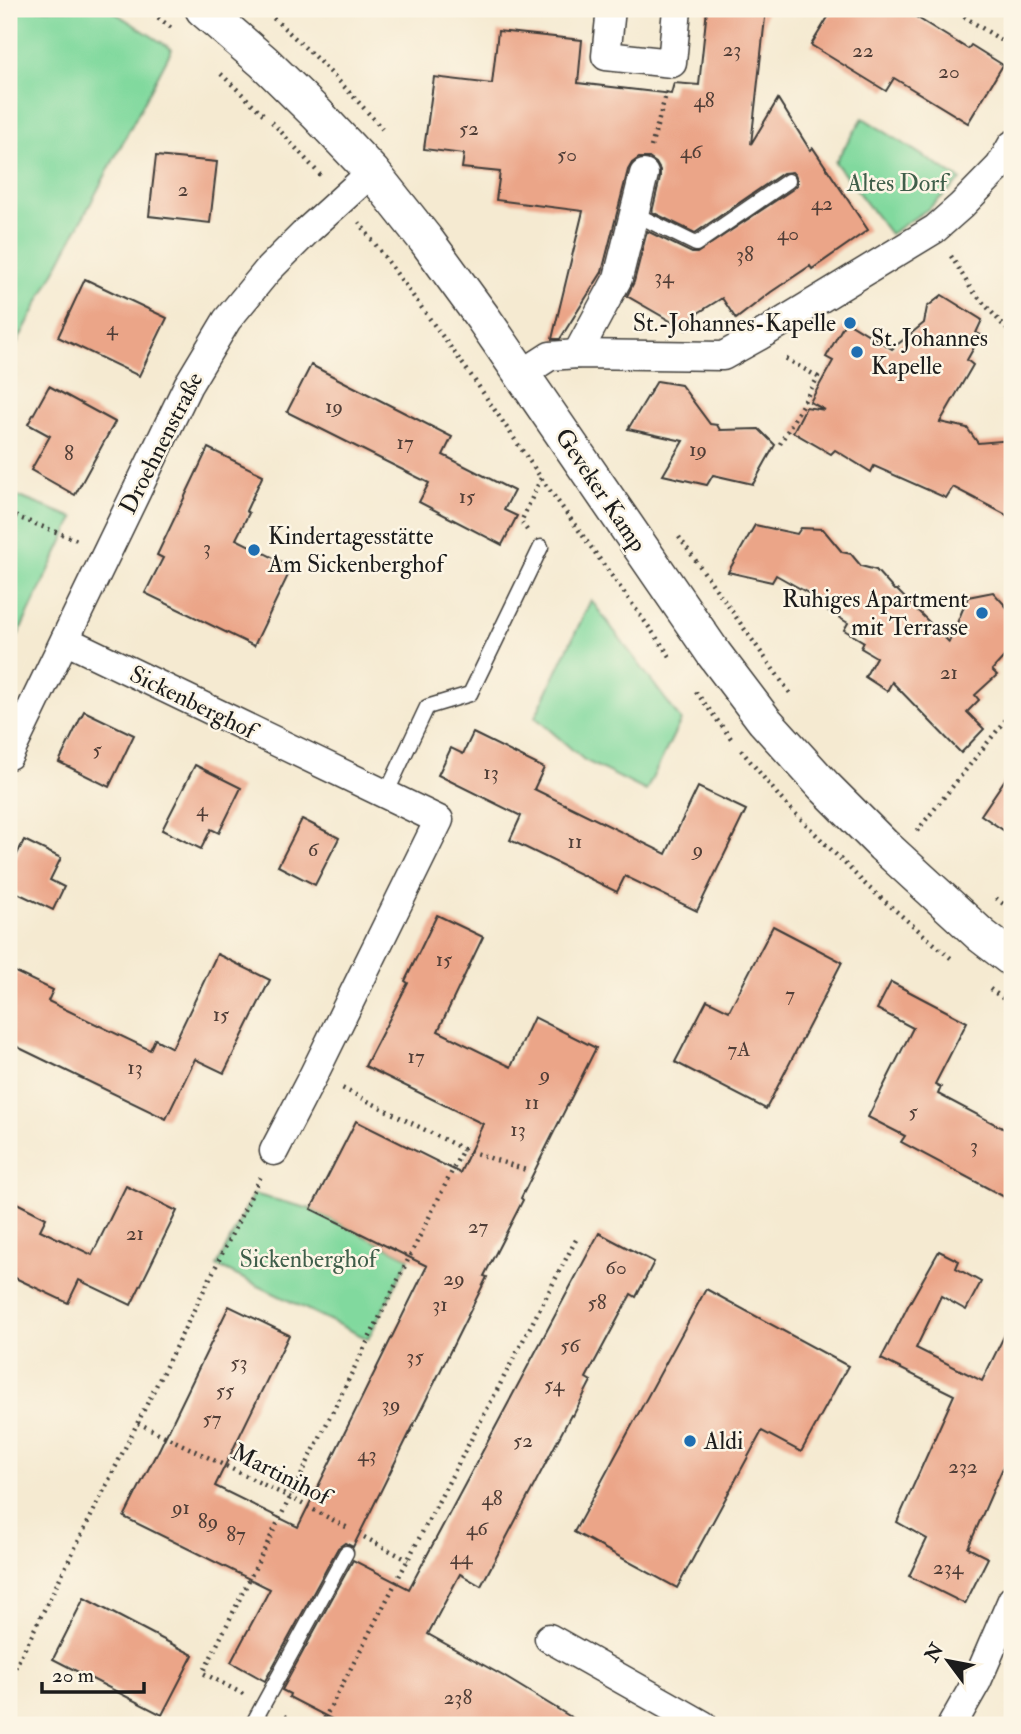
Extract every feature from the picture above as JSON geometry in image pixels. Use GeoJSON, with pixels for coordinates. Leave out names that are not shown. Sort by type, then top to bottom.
{"type":"FeatureCollection","features":[{"type":"Feature","properties":{"kind":"street","name":"Geveker Kamp"},"geometry":{"type":"LineString","coordinates":[[203,9],[264,62],[372,172],[434,251],[522,374],[690,621],[764,720],[883,845],[982,936],[1012,959]]}},
{"type":"Feature","properties":{"kind":"street"},"geometry":{"type":"LineString","coordinates":[[611,9],[606,55],[672,63],[677,9]]}},
{"type":"Feature","properties":{"kind":"street"},"geometry":{"type":"LineString","coordinates":[[522,374],[550,356],[723,356],[935,229],[1000,166],[1012,145]]}},
{"type":"Feature","properties":{"kind":"street","name":"Droehnenstraße"},"geometry":{"type":"LineString","coordinates":[[9,755],[188,385],[227,320],[268,270],[372,172]]}},
{"type":"Feature","properties":{"kind":"street"},"geometry":{"type":"LineString","coordinates":[[577,354],[618,278],[643,174]]}},
{"type":"Feature","properties":{"kind":"street","name":"Sickenberghof"},"geometry":{"type":"LineString","coordinates":[[65,640],[439,820],[274,1151]]}},
{"type":"Feature","properties":{"kind":"street"},"geometry":{"type":"LineString","coordinates":[[952,1725],[977,1681],[1012,1600]]}},
{"type":"Feature","properties":{"kind":"street"},"geometry":{"type":"LineString","coordinates":[[549,1638],[702,1725]]}},
{"type":"Feature","properties":{"kind":"lane"},"geometry":{"type":"LineString","coordinates":[[635,214],[696,244],[788,181]]}},
{"type":"Feature","properties":{"kind":"lane"},"geometry":{"type":"LineString","coordinates":[[386,794],[428,707],[470,694],[541,547]]}},
{"type":"Feature","properties":{"kind":"lane"},"geometry":{"type":"LineString","coordinates":[[252,1725],[346,1553]]}},
{"type":"Feature","properties":{"kind":"path"},"geometry":{"type":"LineString","coordinates":[[147,9],[172,28]]}},
{"type":"Feature","properties":{"kind":"path"},"geometry":{"type":"LineString","coordinates":[[952,9],[1012,47]]}},
{"type":"Feature","properties":{"kind":"path"},"geometry":{"type":"LineString","coordinates":[[643,174],[672,63]]}},
{"type":"Feature","properties":{"kind":"path"},"geometry":{"type":"LineString","coordinates":[[935,229],[971,289],[1012,335]]}},
{"type":"Feature","properties":{"kind":"path"},"geometry":{"type":"LineString","coordinates":[[759,336],[769,349],[818,377],[780,444]]}},
{"type":"Feature","properties":{"kind":"path"},"geometry":{"type":"LineString","coordinates":[[541,478],[521,522],[541,547]]}},
{"type":"Feature","properties":{"kind":"path"},"geometry":{"type":"LineString","coordinates":[[9,514],[107,552]]}},
{"type":"Feature","properties":{"kind":"path"},"geometry":{"type":"LineString","coordinates":[[677,534],[797,701]]}},
{"type":"Feature","properties":{"kind":"path"},"geometry":{"type":"LineString","coordinates":[[926,839],[917,831],[1012,712]]}},
{"type":"Feature","properties":{"kind":"path"},"geometry":{"type":"LineString","coordinates":[[994,897],[1012,911]]}},
{"type":"Feature","properties":{"kind":"path"},"geometry":{"type":"LineString","coordinates":[[314,1074],[463,1149],[526,1170]]}},
{"type":"Feature","properties":{"kind":"path"},"geometry":{"type":"LineString","coordinates":[[302,1725],[202,1673],[463,1149]]}},
{"type":"Feature","properties":{"kind":"path"},"geometry":{"type":"LineString","coordinates":[[9,1680],[274,1151]]}},
{"type":"Feature","properties":{"kind":"path"},"geometry":{"type":"LineString","coordinates":[[321,1725],[578,1236]]}},
{"type":"Feature","properties":{"kind":"path","name":"Martinihof"},"geometry":{"type":"LineString","coordinates":[[138,1423],[289,1497],[408,1560]]}},
{"type":"Feature","properties":{"kind":"green space"},"geometry":{"type":"Polygon","coordinates":[[[9,9],[109,9],[172,49],[9,358],[9,9]]]}},
{"type":"Feature","properties":{"kind":"green space","name":"Altes Dorf"},"geometry":{"type":"Polygon","coordinates":[[[863,118],[961,180],[928,209],[890,234],[835,162],[863,118]]]}},
{"type":"Feature","properties":{"kind":"green space"},"geometry":{"type":"Polygon","coordinates":[[[9,493],[74,518],[9,654],[9,493]]]}},
{"type":"Feature","properties":{"kind":"green space"},"geometry":{"type":"Polygon","coordinates":[[[591,600],[681,720],[646,791],[584,760],[535,717],[591,600]]]}},
{"type":"Feature","properties":{"kind":"green space","name":"Sickenberghof"},"geometry":{"type":"Polygon","coordinates":[[[253,1194],[311,1209],[409,1258],[368,1339],[217,1266],[253,1194]]]}},
{"type":"Feature","properties":{"kind":"building"},"geometry":{"type":"Polygon","coordinates":[[[707,9],[766,9],[751,144],[778,99],[810,150],[813,148],[868,230],[812,269],[810,266],[771,292],[736,319],[722,298],[695,315],[686,330],[627,296],[634,282],[647,231],[697,253],[793,189],[797,180],[792,172],[783,173],[695,233],[652,212],[660,170],[649,158],[639,158],[628,170],[602,272],[560,339],[552,339],[583,211],[496,200],[500,172],[462,168],[464,154],[424,149],[434,77],[492,84],[498,31],[582,40],[578,83],[671,94],[674,83],[699,85],[707,9]]]}},
{"type":"Feature","properties":{"kind":"building"},"geometry":{"type":"Polygon","coordinates":[[[833,9],[903,9],[968,49],[971,45],[1003,65],[968,123],[894,78],[886,91],[811,45],[833,9]]]}},
{"type":"Feature","properties":{"kind":"building"},"geometry":{"type":"Polygon","coordinates":[[[156,156],[217,162],[210,223],[149,216],[156,156]]]}},
{"type":"Feature","properties":{"kind":"building"},"geometry":{"type":"Polygon","coordinates":[[[85,279],[167,318],[139,376],[58,337],[85,279]]]}},
{"type":"Feature","properties":{"kind":"building"},"geometry":{"type":"Polygon","coordinates":[[[942,295],[982,320],[976,333],[981,335],[967,360],[973,365],[940,422],[967,428],[978,443],[1012,440],[1012,518],[953,487],[946,498],[874,466],[871,472],[835,450],[831,454],[793,432],[806,407],[825,410],[810,402],[833,361],[826,357],[846,321],[892,349],[924,323],[927,307],[942,295]]]}},
{"type":"Feature","properties":{"kind":"building"},"geometry":{"type":"Polygon","coordinates":[[[311,365],[452,437],[443,455],[514,491],[504,510],[517,516],[502,545],[419,502],[429,483],[287,412],[311,365]]]}},
{"type":"Feature","properties":{"kind":"building"},"geometry":{"type":"Polygon","coordinates":[[[657,381],[681,385],[710,424],[717,425],[720,430],[759,429],[775,445],[753,484],[713,475],[707,485],[663,475],[683,441],[628,429],[657,381]]]}},
{"type":"Feature","properties":{"kind":"building"},"geometry":{"type":"Polygon","coordinates":[[[49,386],[115,422],[75,495],[31,470],[50,436],[28,424],[49,386]]]}},
{"type":"Feature","properties":{"kind":"building"},"geometry":{"type":"Polygon","coordinates":[[[208,448],[263,475],[236,539],[292,567],[254,646],[145,593],[163,558],[157,555],[208,448]]]}},
{"type":"Feature","properties":{"kind":"building"},"geometry":{"type":"Polygon","coordinates":[[[755,525],[797,534],[801,528],[823,529],[842,552],[851,554],[861,566],[876,570],[949,642],[968,597],[993,592],[1012,613],[1012,648],[992,670],[997,675],[975,695],[979,700],[967,712],[984,729],[961,753],[892,682],[887,691],[865,677],[876,657],[861,648],[864,642],[844,630],[848,623],[820,606],[822,601],[776,575],[772,582],[728,572],[755,525]]]}},
{"type":"Feature","properties":{"kind":"building"},"geometry":{"type":"Polygon","coordinates":[[[84,711],[134,735],[109,787],[59,762],[84,711]]]}},
{"type":"Feature","properties":{"kind":"building"},"geometry":{"type":"Polygon","coordinates":[[[473,733],[544,768],[534,789],[666,854],[698,787],[746,810],[697,911],[625,876],[617,892],[510,840],[521,816],[438,775],[451,748],[463,754],[473,733]]]}},
{"type":"Feature","properties":{"kind":"building"},"geometry":{"type":"Polygon","coordinates":[[[195,765],[241,788],[219,833],[211,829],[201,849],[162,830],[195,765]]]}},
{"type":"Feature","properties":{"kind":"building"},"geometry":{"type":"Polygon","coordinates":[[[1012,769],[1012,836],[981,815],[1012,769]]]}},
{"type":"Feature","properties":{"kind":"building"},"geometry":{"type":"Polygon","coordinates":[[[302,819],[339,838],[315,885],[278,866],[302,819]]]}},
{"type":"Feature","properties":{"kind":"building"},"geometry":{"type":"Polygon","coordinates":[[[24,840],[61,858],[50,880],[64,887],[53,910],[9,889],[9,871],[24,840]]]}},
{"type":"Feature","properties":{"kind":"building"},"geometry":{"type":"Polygon","coordinates":[[[437,915],[483,937],[438,1031],[511,1067],[534,1017],[596,1048],[521,1198],[523,1200],[484,1276],[487,1277],[353,1547],[345,1543],[338,1548],[265,1681],[231,1662],[270,1589],[124,1517],[229,1306],[289,1335],[215,1486],[298,1527],[427,1266],[311,1209],[356,1121],[460,1173],[483,1124],[365,1066],[408,983],[405,981],[437,915]]]}},
{"type":"Feature","properties":{"kind":"building"},"geometry":{"type":"Polygon","coordinates":[[[773,926],[842,962],[766,1109],[675,1062],[707,1000],[729,1011],[773,926]]]}},
{"type":"Feature","properties":{"kind":"building"},"geometry":{"type":"Polygon","coordinates":[[[217,954],[270,980],[224,1073],[195,1059],[166,1119],[9,1043],[9,969],[53,990],[48,1001],[150,1050],[155,1039],[172,1048],[217,954]]]}},
{"type":"Feature","properties":{"kind":"building"},"geometry":{"type":"Polygon","coordinates":[[[891,982],[967,1022],[935,1084],[941,1087],[938,1094],[1012,1133],[1012,1201],[901,1142],[905,1136],[868,1117],[913,1028],[877,1009],[891,982]]]}},
{"type":"Feature","properties":{"kind":"building"},"geometry":{"type":"Polygon","coordinates":[[[126,1186],[177,1211],[131,1305],[79,1280],[68,1303],[9,1275],[9,1199],[46,1218],[40,1230],[92,1255],[126,1186]]]}},
{"type":"Feature","properties":{"kind":"building"},"geometry":{"type":"Polygon","coordinates":[[[599,1233],[654,1262],[636,1297],[631,1294],[586,1378],[591,1381],[481,1586],[460,1574],[428,1634],[584,1725],[343,1725],[289,1697],[290,1694],[282,1690],[353,1560],[409,1589],[599,1233]]]}},
{"type":"Feature","properties":{"kind":"building"},"geometry":{"type":"Polygon","coordinates":[[[939,1251],[959,1261],[956,1268],[981,1282],[966,1310],[941,1296],[916,1348],[982,1381],[1012,1320],[1012,1447],[968,1548],[988,1558],[965,1604],[909,1576],[927,1539],[897,1522],[954,1395],[881,1359],[939,1251]]]}},
{"type":"Feature","properties":{"kind":"building","name":"Aldi"},"geometry":{"type":"Polygon","coordinates":[[[706,1289],[848,1366],[801,1452],[762,1431],[677,1588],[574,1532],[706,1289]]]}},
{"type":"Feature","properties":{"kind":"building"},"geometry":{"type":"Polygon","coordinates":[[[84,1598],[193,1655],[162,1715],[53,1659],[84,1598]]]}},
{"type":"Feature","properties":{"kind":"place","name":"St.-Johannes-Kapelle"},"geometry":{"type":"Point","coordinates":[850,323]}},
{"type":"Feature","properties":{"kind":"place","name":"St. Johannes Kapelle"},"geometry":{"type":"Point","coordinates":[857,352]}},
{"type":"Feature","properties":{"kind":"place","name":"Kindertagesstätte Am Sickenberghof"},"geometry":{"type":"Point","coordinates":[254,550]}},
{"type":"Feature","properties":{"kind":"place","name":"Ruhiges Apartment mit Terrasse"},"geometry":{"type":"Point","coordinates":[982,613]}},
{"type":"Feature","properties":{"kind":"place","name":"Aldi"},"geometry":{"type":"Point","coordinates":[690,1441]}}]}
